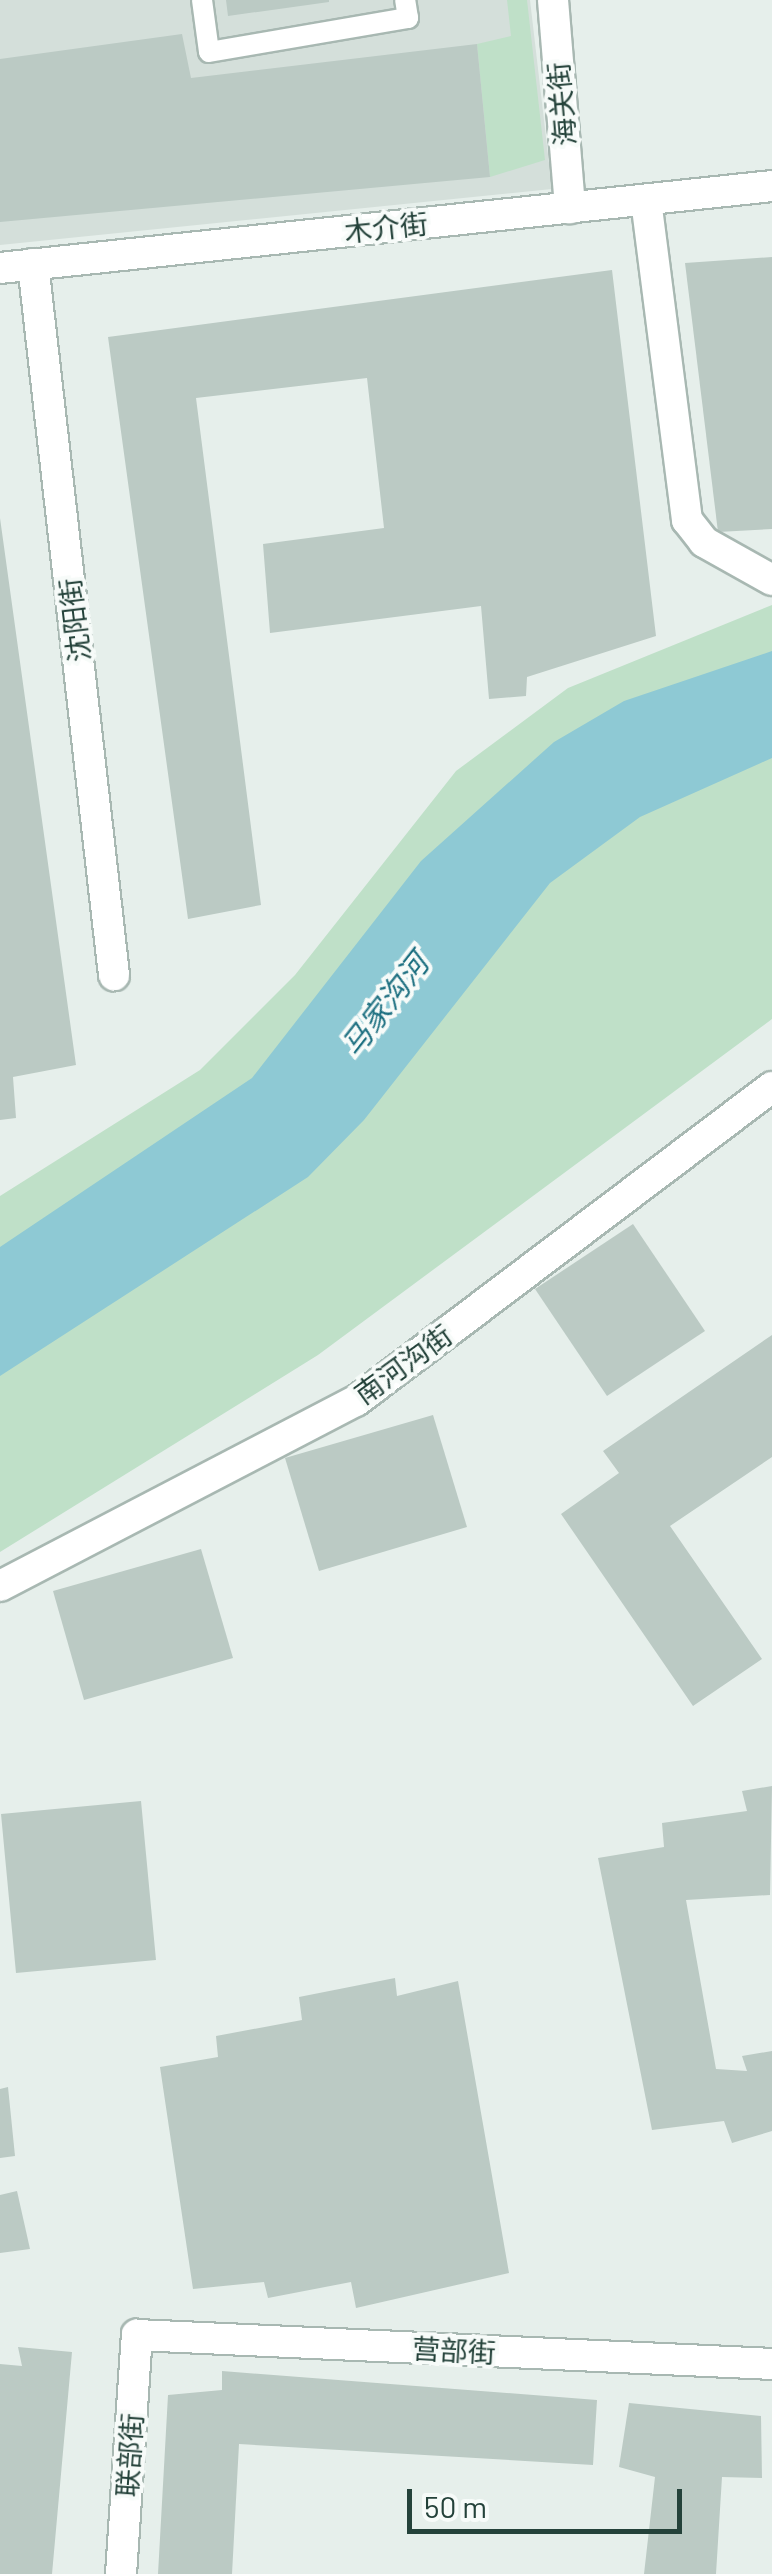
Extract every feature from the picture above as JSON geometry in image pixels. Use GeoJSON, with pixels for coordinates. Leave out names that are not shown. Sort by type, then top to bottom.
{"type":"FeatureCollection","features":[{"type":"Feature","properties":{"kind":"street","name":"海关街"},"geometry":{"type":"LineString","coordinates":[[553,0],[570,208]]}},
{"type":"Feature","properties":{"kind":"street","name":"木介街"},"geometry":{"type":"LineString","coordinates":[[0,268],[772,186]]}},
{"type":"Feature","properties":{"kind":"street"},"geometry":{"type":"LineString","coordinates":[[646,200],[687,520],[704,542],[772,580]]}},
{"type":"Feature","properties":{"kind":"street","name":"沈阳街"},"geometry":{"type":"LineString","coordinates":[[33,264],[114,975]]}},
{"type":"Feature","properties":{"kind":"street","name":"南河沟街"},"geometry":{"type":"LineString","coordinates":[[0,1586],[356,1400],[772,1087]]}},
{"type":"Feature","properties":{"kind":"street","name":"营部街"},"geometry":{"type":"LineString","coordinates":[[136,2335],[772,2364]]}},
{"type":"Feature","properties":{"kind":"street","name":"联部街"},"geometry":{"type":"LineString","coordinates":[[120,2574],[136,2335]]}},
{"type":"Feature","properties":{"kind":"lane"},"geometry":{"type":"LineString","coordinates":[[202,0],[209,52],[408,18],[405,0]]}},
{"type":"Feature","properties":{"kind":"shaded area"},"geometry":{"type":"Polygon","coordinates":[[[0,0],[530,0],[552,189],[0,245],[0,0]]]}},
{"type":"Feature","properties":{"kind":"green space"},"geometry":{"type":"Polygon","coordinates":[[[507,0],[527,0],[545,160],[490,177],[477,44],[511,36],[507,0]]]}},
{"type":"Feature","properties":{"kind":"green space"},"geometry":{"type":"Polygon","coordinates":[[[772,605],[772,1019],[318,1355],[0,1552],[0,1196],[200,1070],[295,975],[456,771],[568,688],[772,605]]]}},
{"type":"Feature","properties":{"kind":"water","name":"马家沟河"},"geometry":{"type":"Polygon","coordinates":[[[772,651],[772,758],[640,817],[550,883],[364,1120],[308,1177],[0,1376],[0,1247],[252,1078],[421,861],[554,742],[624,701],[772,651]]]}},
{"type":"Feature","properties":{"kind":"building"},"geometry":{"type":"Polygon","coordinates":[[[226,0],[329,0],[329,2],[228,16],[226,0]]]}},
{"type":"Feature","properties":{"kind":"building"},"geometry":{"type":"Polygon","coordinates":[[[182,34],[191,78],[477,44],[490,177],[0,222],[0,59],[182,34]]]}},
{"type":"Feature","properties":{"kind":"building"},"geometry":{"type":"Polygon","coordinates":[[[772,257],[772,529],[718,532],[685,263],[772,257]]]}},
{"type":"Feature","properties":{"kind":"building"},"geometry":{"type":"Polygon","coordinates":[[[612,270],[656,636],[527,677],[526,696],[489,699],[481,606],[270,633],[263,544],[384,528],[367,378],[196,398],[261,905],[188,919],[108,337],[612,270]]]}},
{"type":"Feature","properties":{"kind":"building"},"geometry":{"type":"Polygon","coordinates":[[[0,518],[76,1065],[13,1077],[16,1118],[0,1120],[0,518]]]}},
{"type":"Feature","properties":{"kind":"building"},"geometry":{"type":"Polygon","coordinates":[[[633,1224],[705,1331],[607,1396],[535,1289],[633,1224]]]}},
{"type":"Feature","properties":{"kind":"building"},"geometry":{"type":"Polygon","coordinates":[[[772,1335],[772,1457],[670,1526],[762,1659],[693,1706],[561,1514],[619,1473],[603,1451],[772,1335]]]}},
{"type":"Feature","properties":{"kind":"building"},"geometry":{"type":"Polygon","coordinates":[[[433,1415],[467,1527],[319,1571],[285,1458],[433,1415]]]}},
{"type":"Feature","properties":{"kind":"building"},"geometry":{"type":"Polygon","coordinates":[[[201,1549],[233,1658],[84,1700],[53,1591],[201,1549]]]}},
{"type":"Feature","properties":{"kind":"building"},"geometry":{"type":"Polygon","coordinates":[[[772,1786],[770,1895],[686,1900],[716,2069],[747,2071],[742,2056],[772,2051],[772,2131],[732,2143],[724,2121],[652,2130],[598,1858],[664,1847],[662,1823],[747,1811],[742,1791],[772,1786]]]}},
{"type":"Feature","properties":{"kind":"building"},"geometry":{"type":"Polygon","coordinates":[[[141,1801],[156,1960],[16,1973],[1,1814],[141,1801]]]}},
{"type":"Feature","properties":{"kind":"building"},"geometry":{"type":"Polygon","coordinates":[[[395,1978],[397,1996],[458,1981],[509,2273],[356,2308],[351,2282],[268,2298],[264,2282],[193,2289],[160,2067],[218,2057],[216,2036],[302,2020],[299,1997],[395,1978]]]}},
{"type":"Feature","properties":{"kind":"building"},"geometry":{"type":"Polygon","coordinates":[[[8,2087],[15,2156],[0,2158],[0,2089],[8,2087]]]}},
{"type":"Feature","properties":{"kind":"building"},"geometry":{"type":"Polygon","coordinates":[[[17,2191],[30,2249],[0,2253],[0,2195],[17,2191]]]}},
{"type":"Feature","properties":{"kind":"building"},"geometry":{"type":"Polygon","coordinates":[[[18,2347],[72,2352],[52,2574],[0,2574],[0,2364],[22,2366],[18,2347]]]}},
{"type":"Feature","properties":{"kind":"building"},"geometry":{"type":"Polygon","coordinates":[[[222,2371],[597,2400],[593,2465],[239,2444],[232,2574],[158,2574],[168,2395],[222,2390],[222,2371]]]}},
{"type":"Feature","properties":{"kind":"building"},"geometry":{"type":"Polygon","coordinates":[[[629,2403],[761,2416],[762,2478],[722,2477],[716,2574],[644,2574],[655,2477],[619,2467],[629,2403]]]}}]}
